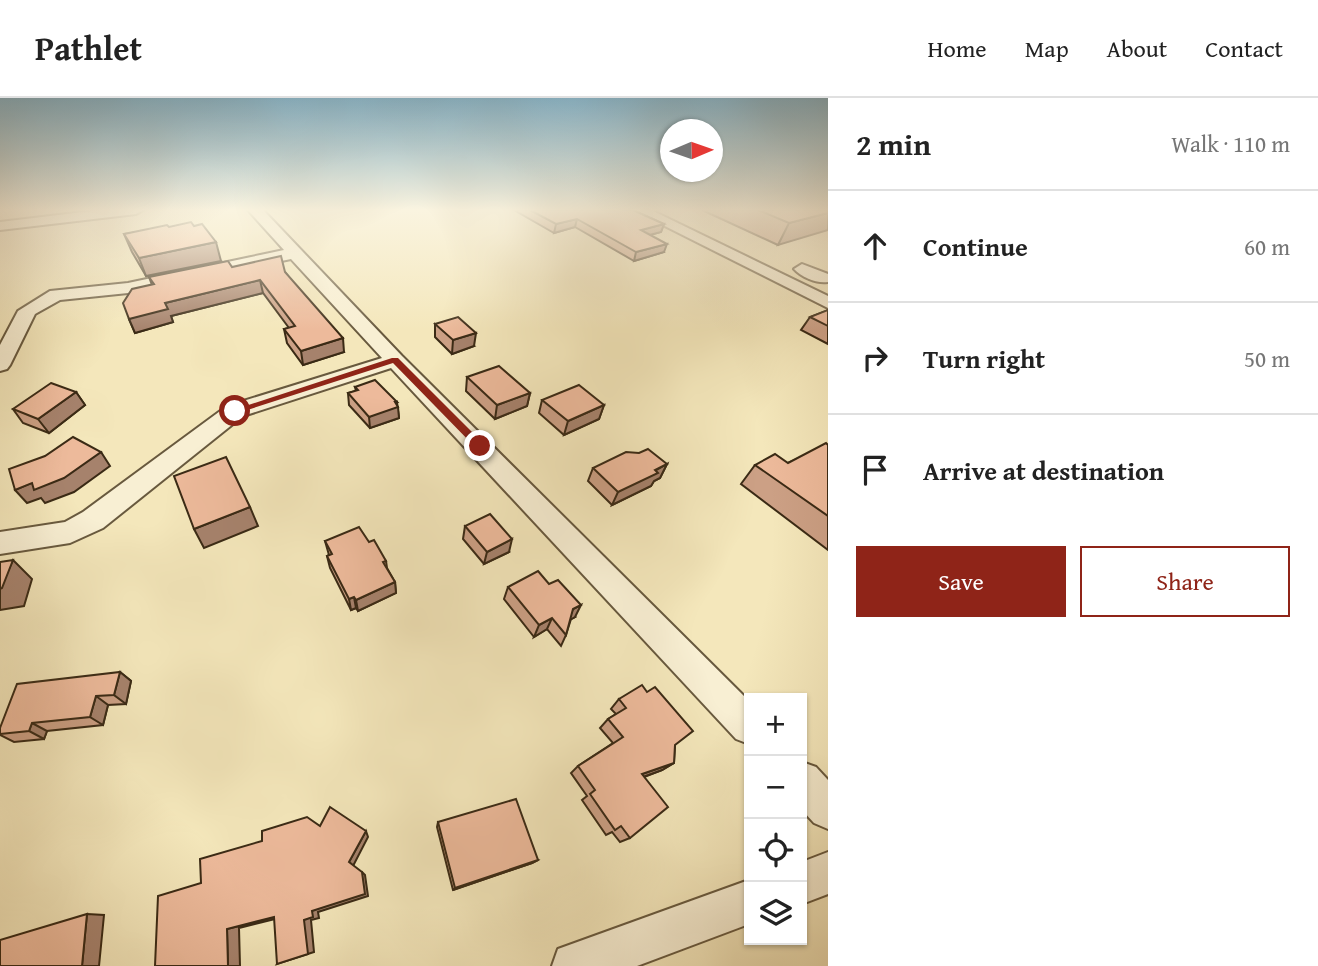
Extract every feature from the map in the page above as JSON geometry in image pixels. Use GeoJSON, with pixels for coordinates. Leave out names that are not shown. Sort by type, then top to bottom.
{"type":"FeatureCollection","features":[{"type":"Feature","properties":{"kind":"street"},"geometry":{"type":"LineString","coordinates":[[293,251],[744,721]]}},
{"type":"Feature","properties":{"kind":"street"},"geometry":{"type":"LineString","coordinates":[[721,251],[828,303]]}},
{"type":"Feature","properties":{"kind":"street"},"geometry":{"type":"LineString","coordinates":[[0,365],[27,311],[48,298],[128,288],[295,253]]}},
{"type":"Feature","properties":{"kind":"street"},"geometry":{"type":"LineString","coordinates":[[802,269],[826,278]]}},
{"type":"Feature","properties":{"kind":"street"},"geometry":{"type":"LineString","coordinates":[[795,288],[826,278]]}},
{"type":"Feature","properties":{"kind":"street"},"geometry":{"type":"LineString","coordinates":[[0,542],[70,532],[93,520],[235,411],[395,360]]}},
{"type":"Feature","properties":{"kind":"street"},"geometry":{"type":"LineString","coordinates":[[807,786],[828,808]]}},
{"type":"Feature","properties":{"kind":"street"},"geometry":{"type":"LineString","coordinates":[[805,882],[828,873]]}},
{"type":"Feature","properties":{"kind":"street"},"geometry":{"type":"LineString","coordinates":[[575,966],[744,904]]}},
{"type":"Feature","properties":{"kind":"building"},"geometry":{"type":"Polygon","coordinates":[[[134,251],[175,251],[139,258],[134,251]]]}},
{"type":"Feature","properties":{"kind":"building"},"geometry":{"type":"Polygon","coordinates":[[[281,256],[285,272],[343,338],[301,351],[284,329],[295,326],[260,280],[165,303],[168,309],[129,319],[123,303],[132,289],[154,284],[149,277],[228,261],[232,267],[281,256]]]}},
{"type":"Feature","properties":{"kind":"building"},"geometry":{"type":"Polygon","coordinates":[[[828,310],[828,326],[810,317],[828,310]]]}},
{"type":"Feature","properties":{"kind":"building"},"geometry":{"type":"Polygon","coordinates":[[[458,317],[476,333],[453,340],[435,324],[458,317]]]}},
{"type":"Feature","properties":{"kind":"building"},"geometry":{"type":"Polygon","coordinates":[[[499,366],[530,393],[497,405],[467,377],[499,366]]]}},
{"type":"Feature","properties":{"kind":"building"},"geometry":{"type":"Polygon","coordinates":[[[375,380],[397,402],[398,407],[369,417],[348,393],[358,390],[355,387],[375,380]]]}},
{"type":"Feature","properties":{"kind":"building"},"geometry":{"type":"Polygon","coordinates":[[[51,383],[76,392],[38,419],[13,409],[51,383]]]}},
{"type":"Feature","properties":{"kind":"building"},"geometry":{"type":"Polygon","coordinates":[[[579,385],[604,405],[568,421],[542,400],[579,385]]]}},
{"type":"Feature","properties":{"kind":"building"},"geometry":{"type":"Polygon","coordinates":[[[73,437],[101,452],[64,478],[34,490],[32,483],[15,490],[9,469],[45,456],[73,437]]]}},
{"type":"Feature","properties":{"kind":"building"},"geometry":{"type":"Polygon","coordinates":[[[826,443],[828,516],[755,465],[775,454],[788,463],[826,443]]]}},
{"type":"Feature","properties":{"kind":"building"},"geometry":{"type":"Polygon","coordinates":[[[648,449],[667,464],[655,470],[658,473],[618,492],[593,468],[626,452],[639,453],[648,449]]]}},
{"type":"Feature","properties":{"kind":"building"},"geometry":{"type":"Polygon","coordinates":[[[226,457],[250,507],[194,529],[174,476],[226,457]]]}},
{"type":"Feature","properties":{"kind":"building"},"geometry":{"type":"Polygon","coordinates":[[[490,514],[512,539],[487,552],[465,526],[490,514]]]}},
{"type":"Feature","properties":{"kind":"building"},"geometry":{"type":"Polygon","coordinates":[[[359,527],[369,542],[374,540],[395,582],[356,600],[354,597],[349,599],[327,556],[332,554],[325,541],[359,527]]]}},
{"type":"Feature","properties":{"kind":"building"},"geometry":{"type":"Polygon","coordinates":[[[13,560],[2,588],[0,589],[0,562],[13,560]]]}},
{"type":"Feature","properties":{"kind":"building"},"geometry":{"type":"Polygon","coordinates":[[[538,571],[549,584],[558,580],[581,605],[573,609],[566,635],[552,618],[539,625],[508,587],[538,571]]]}},
{"type":"Feature","properties":{"kind":"building"},"geometry":{"type":"Polygon","coordinates":[[[120,672],[114,695],[96,696],[90,717],[32,723],[29,731],[0,734],[17,684],[120,672]]]}},
{"type":"Feature","properties":{"kind":"building"},"geometry":{"type":"Polygon","coordinates":[[[642,685],[647,692],[655,687],[693,731],[675,745],[674,763],[642,774],[668,807],[630,838],[621,826],[615,830],[590,794],[595,790],[578,766],[623,737],[608,719],[626,708],[619,699],[642,685]]]}},
{"type":"Feature","properties":{"kind":"building"},"geometry":{"type":"Polygon","coordinates":[[[516,799],[538,860],[455,888],[438,822],[516,799]]]}},
{"type":"Feature","properties":{"kind":"building"},"geometry":{"type":"Polygon","coordinates":[[[330,807],[366,831],[349,862],[362,872],[365,894],[312,911],[313,917],[304,920],[308,954],[277,964],[274,917],[227,929],[228,966],[155,966],[158,896],[201,883],[200,859],[262,841],[262,831],[307,817],[320,826],[330,807]]]}},
{"type":"Feature","properties":{"kind":"building"},"geometry":{"type":"Polygon","coordinates":[[[87,914],[82,966],[0,966],[0,940],[87,914]]]}},
{"type":"Feature","properties":{"kind":"route"},"geometry":{"type":"LineString","coordinates":[[235,411],[395,360],[480,446]]}}]}
